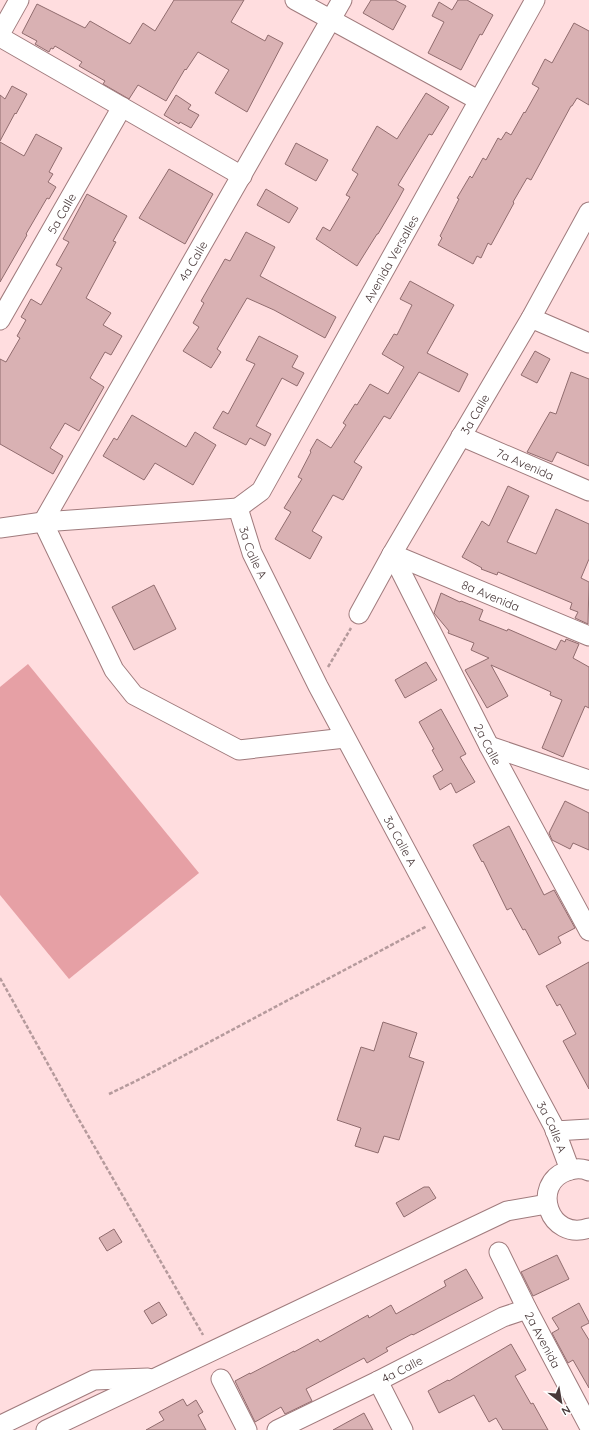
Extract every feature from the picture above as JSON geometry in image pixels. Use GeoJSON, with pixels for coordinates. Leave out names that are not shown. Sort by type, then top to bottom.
{"type":"FeatureCollection","features":[{"type":"Feature","properties":{"kind":"street"},"geometry":{"type":"LineString","coordinates":[[19,0],[0,35],[242,176]]}},
{"type":"Feature","properties":{"kind":"street"},"geometry":{"type":"LineString","coordinates":[[295,0],[478,100]]}},
{"type":"Feature","properties":{"kind":"street","name":"4a Calle"},"geometry":{"type":"LineString","coordinates":[[43,522],[342,0]]}},
{"type":"Feature","properties":{"kind":"street","name":"Avenida Versalles"},"geometry":{"type":"LineString","coordinates":[[238,508],[261,491],[535,0]]}},
{"type":"Feature","properties":{"kind":"street","name":"5a Calle"},"geometry":{"type":"LineString","coordinates":[[0,320],[122,107]]}},
{"type":"Feature","properties":{"kind":"street","name":"3a Calle"},"geometry":{"type":"LineString","coordinates":[[359,614],[392,554],[531,318],[589,212]]}},
{"type":"Feature","properties":{"kind":"street"},"geometry":{"type":"LineString","coordinates":[[531,318],[589,344]]}},
{"type":"Feature","properties":{"kind":"street","name":"7a Avenida"},"geometry":{"type":"LineString","coordinates":[[461,436],[589,491]]}},
{"type":"Feature","properties":{"kind":"street"},"geometry":{"type":"LineString","coordinates":[[0,528],[43,522],[238,508]]}},
{"type":"Feature","properties":{"kind":"street","name":"3a Calle A"},"geometry":{"type":"LineString","coordinates":[[238,508],[252,553],[318,686],[555,1131],[570,1170]]}},
{"type":"Feature","properties":{"kind":"street"},"geometry":{"type":"LineString","coordinates":[[43,522],[114,670],[134,695],[239,750],[346,738]]}},
{"type":"Feature","properties":{"kind":"street","name":"8a Avenida"},"geometry":{"type":"LineString","coordinates":[[392,554],[589,636]]}},
{"type":"Feature","properties":{"kind":"street","name":"2a Calle"},"geometry":{"type":"LineString","coordinates":[[392,554],[489,746],[589,931]]}},
{"type":"Feature","properties":{"kind":"street"},"geometry":{"type":"LineString","coordinates":[[489,746],[589,780]]}},
{"type":"Feature","properties":{"kind":"street"},"geometry":{"type":"LineString","coordinates":[[555,1131],[589,1129]]}},
{"type":"Feature","properties":{"kind":"street"},"geometry":{"type":"LineString","coordinates":[[589,1171],[581,1169],[570,1170],[560,1175],[552,1182],[548,1193],[547,1204],[552,1216],[561,1226],[574,1230],[589,1228]]}},
{"type":"Feature","properties":{"kind":"street"},"geometry":{"type":"LineString","coordinates":[[46,1430],[507,1211],[547,1204]]}},
{"type":"Feature","properties":{"kind":"street","name":"2a Avenida"},"geometry":{"type":"LineString","coordinates":[[499,1252],[527,1309],[589,1426]]}},
{"type":"Feature","properties":{"kind":"street","name":"4a Calle"},"geometry":{"type":"LineString","coordinates":[[277,1430],[378,1381],[503,1317],[527,1309]]}},
{"type":"Feature","properties":{"kind":"street"},"geometry":{"type":"LineString","coordinates":[[0,1429],[3,1424],[94,1380],[155,1378]]}},
{"type":"Feature","properties":{"kind":"street"},"geometry":{"type":"LineString","coordinates":[[221,1379],[247,1430]]}},
{"type":"Feature","properties":{"kind":"street"},"geometry":{"type":"LineString","coordinates":[[378,1381],[403,1430]]}},
{"type":"Feature","properties":{"kind":"path"},"geometry":{"type":"LineString","coordinates":[[318,686],[359,614]]}},
{"type":"Feature","properties":{"kind":"path"},"geometry":{"type":"LineString","coordinates":[[109,1094],[140,1079],[441,918]]}},
{"type":"Feature","properties":{"kind":"path"},"geometry":{"type":"LineString","coordinates":[[0,978],[82,1125],[212,1351]]}},
{"type":"Feature","properties":{"kind":"shaded area"},"geometry":{"type":"Polygon","coordinates":[[[28,664],[199,873],[69,979],[0,895],[0,687],[28,664]]]}},
{"type":"Feature","properties":{"kind":"building"},"geometry":{"type":"Polygon","coordinates":[[[174,0],[244,0],[231,22],[265,41],[268,35],[283,43],[247,112],[215,93],[229,70],[198,52],[186,70],[185,69],[166,101],[138,85],[129,99],[103,84],[105,81],[79,66],[82,62],[55,46],[53,49],[51,48],[49,52],[35,44],[37,41],[22,33],[37,4],[85,28],[90,21],[130,44],[143,23],[155,31],[174,0]]]}},
{"type":"Feature","properties":{"kind":"building"},"geometry":{"type":"Polygon","coordinates":[[[371,0],[395,0],[406,6],[393,30],[363,13],[371,0]]]}},
{"type":"Feature","properties":{"kind":"building"},"geometry":{"type":"Polygon","coordinates":[[[458,0],[467,0],[493,15],[482,35],[480,34],[461,70],[428,53],[444,22],[432,16],[439,2],[452,10],[458,0]]]}},
{"type":"Feature","properties":{"kind":"building"},"geometry":{"type":"Polygon","coordinates":[[[574,23],[589,31],[589,105],[577,98],[571,106],[531,180],[527,178],[513,202],[514,203],[491,245],[488,243],[481,258],[477,256],[473,264],[438,245],[442,238],[440,236],[459,199],[457,198],[470,176],[472,178],[483,158],[486,160],[498,138],[501,140],[506,132],[511,135],[539,88],[532,84],[545,59],[552,63],[574,23]]]}},
{"type":"Feature","properties":{"kind":"building"},"geometry":{"type":"Polygon","coordinates":[[[12,86],[27,94],[0,141],[0,95],[5,99],[12,86]]]}},
{"type":"Feature","properties":{"kind":"building"},"geometry":{"type":"Polygon","coordinates":[[[426,93],[449,107],[432,135],[429,134],[398,185],[404,189],[378,234],[357,266],[316,239],[323,227],[330,231],[350,197],[346,195],[358,174],[352,170],[377,126],[397,139],[426,93]]]}},
{"type":"Feature","properties":{"kind":"building"},"geometry":{"type":"Polygon","coordinates":[[[176,95],[191,105],[188,109],[199,115],[191,128],[180,122],[179,124],[164,115],[176,95]]]}},
{"type":"Feature","properties":{"kind":"building"},"geometry":{"type":"Polygon","coordinates":[[[36,134],[62,148],[49,172],[53,174],[48,182],[56,187],[49,199],[47,198],[0,282],[0,142],[24,156],[36,134]]]}},
{"type":"Feature","properties":{"kind":"building"},"geometry":{"type":"Polygon","coordinates":[[[296,143],[328,160],[316,181],[285,164],[296,143]]]}},
{"type":"Feature","properties":{"kind":"building"},"geometry":{"type":"Polygon","coordinates":[[[169,169],[213,194],[185,244],[139,218],[169,169]]]}},
{"type":"Feature","properties":{"kind":"building"},"geometry":{"type":"Polygon","coordinates":[[[266,189],[298,208],[289,223],[257,205],[266,189]]]}},
{"type":"Feature","properties":{"kind":"building"},"geometry":{"type":"Polygon","coordinates":[[[87,194],[127,216],[113,241],[116,242],[86,298],[111,313],[103,325],[122,336],[111,355],[105,352],[90,378],[104,387],[79,431],[65,423],[50,448],[63,456],[53,474],[0,444],[0,359],[6,362],[20,338],[17,336],[26,320],[21,317],[31,299],[41,305],[62,268],[56,265],[69,242],[63,239],[87,194]]]}},
{"type":"Feature","properties":{"kind":"building"},"geometry":{"type":"Polygon","coordinates":[[[246,232],[275,247],[260,276],[336,317],[325,338],[274,310],[247,298],[217,349],[221,352],[211,368],[183,351],[199,327],[193,323],[204,303],[201,301],[225,259],[230,261],[246,232]]]}},
{"type":"Feature","properties":{"kind":"building"},"geometry":{"type":"Polygon","coordinates":[[[410,281],[454,305],[427,353],[468,374],[459,392],[419,372],[390,419],[384,416],[354,462],[362,467],[343,500],[333,495],[312,531],[322,537],[310,559],[275,539],[291,512],[284,508],[302,479],[298,477],[317,439],[331,448],[346,425],[343,423],[355,404],[357,405],[370,384],[388,394],[404,367],[382,354],[394,334],[397,335],[412,305],[400,299],[410,281]]]}},
{"type":"Feature","properties":{"kind":"building"},"geometry":{"type":"Polygon","coordinates":[[[259,336],[298,356],[292,367],[304,373],[297,386],[282,378],[256,426],[271,434],[265,446],[250,438],[246,445],[213,428],[223,411],[228,414],[255,364],[246,360],[259,336]]]}},
{"type":"Feature","properties":{"kind":"building"},"geometry":{"type":"Polygon","coordinates":[[[535,351],[550,359],[537,383],[521,375],[535,351]]]}},
{"type":"Feature","properties":{"kind":"building"},"geometry":{"type":"Polygon","coordinates":[[[571,372],[589,379],[589,466],[557,452],[552,462],[527,452],[550,412],[556,414],[571,372]]]}},
{"type":"Feature","properties":{"kind":"building"},"geometry":{"type":"Polygon","coordinates":[[[132,415],[186,447],[195,432],[216,445],[193,485],[155,463],[144,480],[103,456],[114,438],[117,440],[132,415]]]}},
{"type":"Feature","properties":{"kind":"building"},"geometry":{"type":"Polygon","coordinates":[[[508,486],[529,496],[507,542],[536,554],[556,509],[589,524],[589,559],[581,578],[589,582],[588,624],[575,618],[578,612],[570,609],[572,603],[498,572],[497,575],[481,569],[482,568],[462,557],[482,521],[489,526],[508,486]]]}},
{"type":"Feature","properties":{"kind":"building"},"geometry":{"type":"Polygon","coordinates":[[[154,585],[176,629],[134,650],[112,607],[154,585]]]}},
{"type":"Feature","properties":{"kind":"building"},"geometry":{"type":"Polygon","coordinates":[[[441,593],[460,602],[461,601],[483,610],[479,620],[507,631],[508,629],[556,650],[561,640],[565,642],[566,639],[579,644],[573,658],[589,667],[589,708],[585,706],[563,757],[542,748],[562,700],[550,695],[551,692],[491,665],[508,696],[487,708],[465,670],[489,658],[471,650],[474,643],[448,633],[449,631],[434,613],[441,593]]]}},
{"type":"Feature","properties":{"kind":"building"},"geometry":{"type":"Polygon","coordinates":[[[426,662],[437,680],[405,698],[395,680],[426,662]]]}},
{"type":"Feature","properties":{"kind":"building"},"geometry":{"type":"Polygon","coordinates":[[[441,709],[466,754],[460,757],[475,782],[456,793],[451,783],[440,790],[433,776],[443,770],[432,750],[434,749],[419,722],[441,709]]]}},
{"type":"Feature","properties":{"kind":"building"},"geometry":{"type":"Polygon","coordinates":[[[565,801],[589,813],[589,850],[573,843],[570,849],[552,840],[549,833],[565,801]]]}},
{"type":"Feature","properties":{"kind":"building"},"geometry":{"type":"Polygon","coordinates":[[[509,826],[544,895],[554,890],[575,928],[558,937],[561,943],[539,955],[525,929],[523,930],[511,908],[507,910],[483,861],[482,862],[473,845],[509,826]]]}},
{"type":"Feature","properties":{"kind":"building"},"geometry":{"type":"Polygon","coordinates":[[[589,962],[589,1089],[563,1041],[576,1034],[560,1004],[557,1006],[546,986],[589,962]]]}},
{"type":"Feature","properties":{"kind":"building"},"geometry":{"type":"Polygon","coordinates":[[[383,1022],[417,1033],[409,1057],[424,1062],[399,1140],[384,1136],[378,1153],[355,1146],[361,1128],[337,1120],[361,1047],[374,1051],[383,1022]]]}},
{"type":"Feature","properties":{"kind":"building"},"geometry":{"type":"Polygon","coordinates":[[[424,1187],[429,1187],[436,1198],[404,1217],[396,1203],[424,1187]]]}},
{"type":"Feature","properties":{"kind":"building"},"geometry":{"type":"Polygon","coordinates":[[[114,1229],[122,1242],[107,1251],[99,1238],[114,1229]]]}},
{"type":"Feature","properties":{"kind":"building"},"geometry":{"type":"Polygon","coordinates":[[[557,1255],[569,1279],[533,1296],[521,1272],[557,1255]]]}},
{"type":"Feature","properties":{"kind":"building"},"geometry":{"type":"Polygon","coordinates":[[[466,1269],[483,1298],[386,1348],[388,1351],[367,1363],[364,1358],[306,1389],[312,1401],[285,1414],[281,1407],[255,1422],[235,1381],[318,1339],[320,1342],[368,1315],[369,1318],[391,1305],[396,1314],[446,1286],[444,1281],[466,1269]]]}},
{"type":"Feature","properties":{"kind":"building"},"geometry":{"type":"Polygon","coordinates":[[[159,1302],[167,1315],[152,1324],[144,1311],[159,1302]]]}},
{"type":"Feature","properties":{"kind":"building"},"geometry":{"type":"Polygon","coordinates":[[[579,1303],[589,1322],[581,1327],[589,1340],[589,1388],[573,1360],[568,1363],[552,1333],[559,1329],[552,1318],[579,1303]]]}},
{"type":"Feature","properties":{"kind":"building"},"geometry":{"type":"Polygon","coordinates":[[[511,1344],[526,1370],[515,1376],[531,1404],[533,1403],[548,1430],[503,1430],[496,1418],[489,1422],[474,1395],[439,1413],[428,1391],[448,1380],[449,1381],[511,1344]]]}},
{"type":"Feature","properties":{"kind":"building"},"geometry":{"type":"Polygon","coordinates":[[[183,1399],[187,1406],[196,1400],[203,1412],[198,1415],[206,1430],[146,1430],[164,1420],[159,1412],[183,1399]]]}},
{"type":"Feature","properties":{"kind":"building"},"geometry":{"type":"Polygon","coordinates":[[[364,1413],[373,1430],[333,1430],[364,1413]]]}}]}
